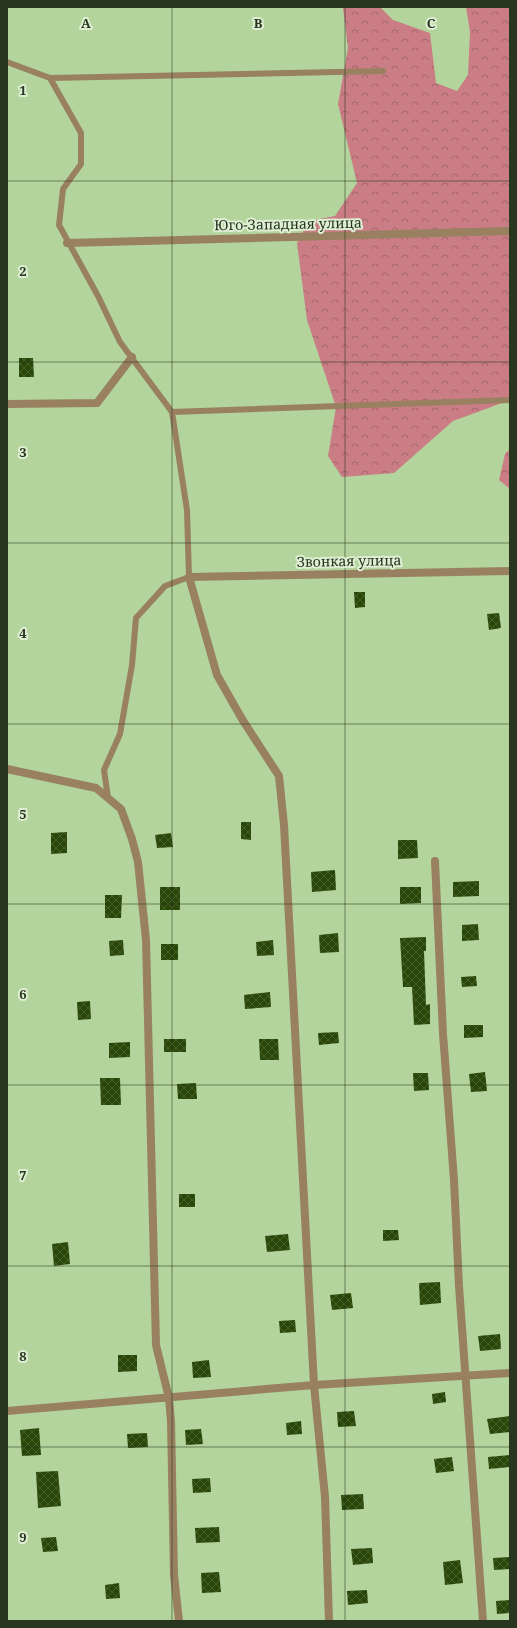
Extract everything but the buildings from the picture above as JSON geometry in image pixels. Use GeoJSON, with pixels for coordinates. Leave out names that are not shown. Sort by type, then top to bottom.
{"type":"FeatureCollection","features":[{"type":"Feature","properties":{"kind":"street","name":"Юго-Западная улица"},"geometry":{"type":"LineString","coordinates":[[68,243],[510,231]]}},
{"type":"Feature","properties":{"kind":"street"},"geometry":{"type":"LineString","coordinates":[[7,404],[97,403],[132,357]]}},
{"type":"Feature","properties":{"kind":"street","name":"Звонкая улица"},"geometry":{"type":"LineString","coordinates":[[189,577],[510,571]]}},
{"type":"Feature","properties":{"kind":"street"},"geometry":{"type":"LineString","coordinates":[[189,577],[217,675],[242,719],[279,776],[284,825],[314,1385],[325,1497],[330,1621]]}},
{"type":"Feature","properties":{"kind":"street"},"geometry":{"type":"LineString","coordinates":[[7,769],[96,788],[120,809],[132,839],[138,862],[146,940],[156,1345],[169,1398],[173,1447],[174,1575],[179,1621]]}},
{"type":"Feature","properties":{"kind":"street"},"geometry":{"type":"LineString","coordinates":[[435,861],[443,1034],[483,1621]]}},
{"type":"Feature","properties":{"kind":"street"},"geometry":{"type":"LineString","coordinates":[[7,1411],[314,1385],[510,1373]]}},
{"type":"Feature","properties":{"kind":"lane"},"geometry":{"type":"LineString","coordinates":[[7,62],[50,78],[383,71]]}},
{"type":"Feature","properties":{"kind":"lane"},"geometry":{"type":"LineString","coordinates":[[50,78],[81,133],[81,164],[64,189],[60,225],[68,243],[98,296],[120,342],[172,412],[188,510],[189,577],[165,586],[136,618],[132,666],[120,734],[104,770],[108,798]]}},
{"type":"Feature","properties":{"kind":"lane"},"geometry":{"type":"LineString","coordinates":[[172,412],[510,400]]}},
{"type":"Feature","properties":{"kind":"green space"},"geometry":{"type":"Polygon","coordinates":[[[380,7],[393,20],[430,33],[436,83],[457,91],[468,75],[470,32],[466,7],[510,7],[510,400],[453,421],[394,473],[342,477],[328,456],[336,407],[307,320],[297,243],[309,221],[335,216],[357,183],[338,104],[348,48],[343,8],[380,7]]]}},
{"type":"Feature","properties":{"kind":"green space"},"geometry":{"type":"Polygon","coordinates":[[[510,449],[510,489],[499,480],[505,454],[510,449]]]}}]}
